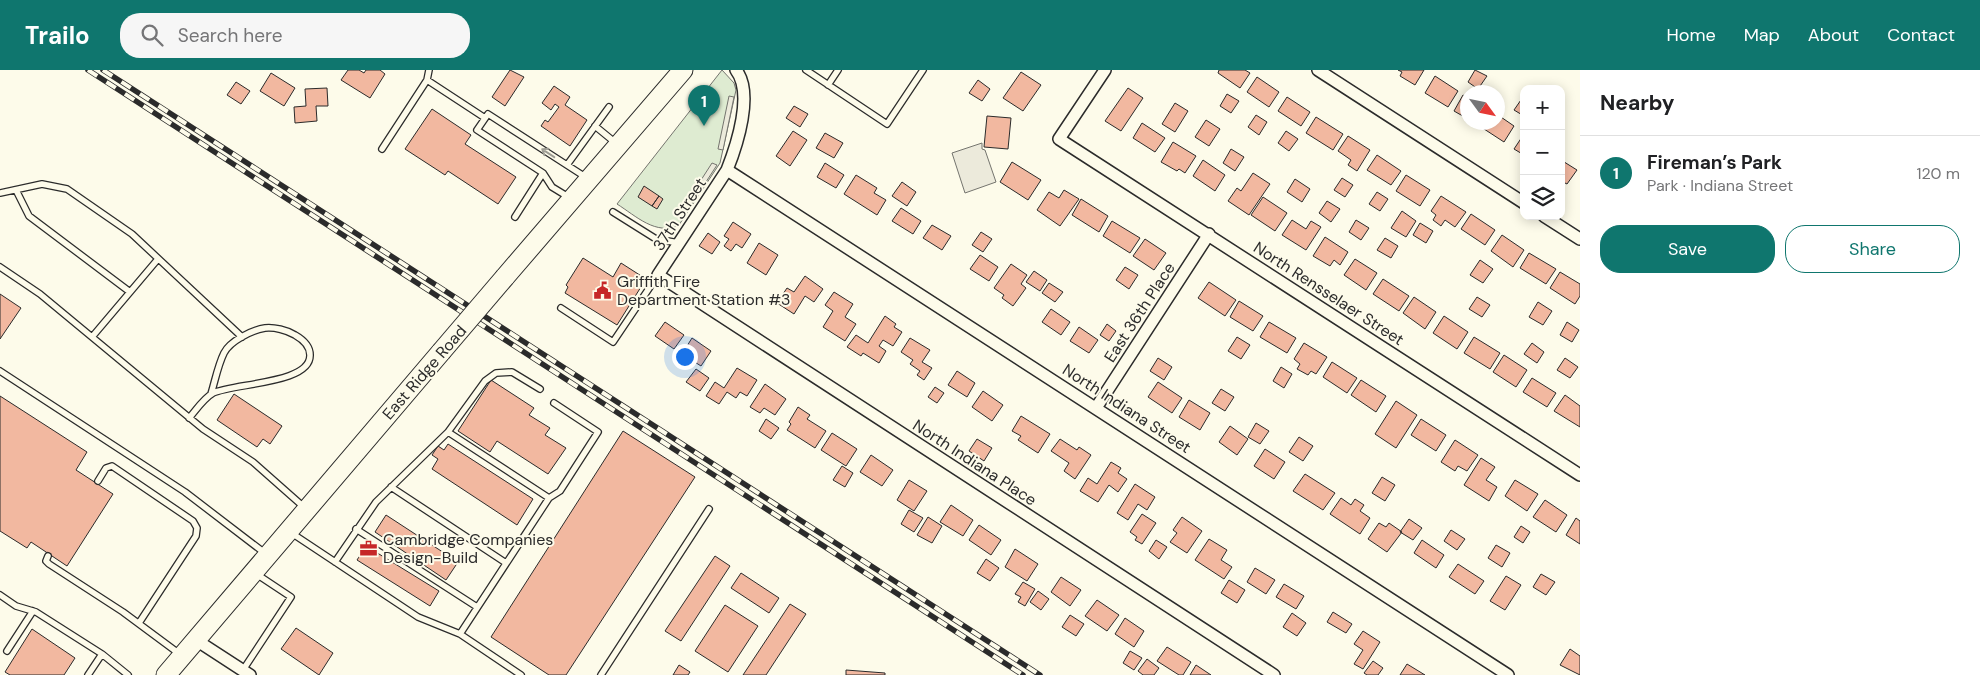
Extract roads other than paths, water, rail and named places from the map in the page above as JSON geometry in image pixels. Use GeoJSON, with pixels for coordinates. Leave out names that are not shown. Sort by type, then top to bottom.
{"type":"FeatureCollection","features":[{"type":"Feature","properties":{"kind":"main road","name":"East Ridge Road"},"geometry":{"type":"LineString","coordinates":[[166,675],[683,70]]}},
{"type":"Feature","properties":{"kind":"street","name":"37th Street"},"geometry":{"type":"LineString","coordinates":[[658,275],[727,170],[733,156],[746,94],[744,83],[736,70]]}},
{"type":"Feature","properties":{"kind":"street","name":"North Rensselaer Street"},"geometry":{"type":"LineString","coordinates":[[1105,70],[1060,139],[1580,474]]}},
{"type":"Feature","properties":{"kind":"street"},"geometry":{"type":"LineString","coordinates":[[1318,70],[1520,200]]}},
{"type":"Feature","properties":{"kind":"street","name":"North Indiana Street"},"geometry":{"type":"LineString","coordinates":[[727,170],[1508,675]]}},
{"type":"Feature","properties":{"kind":"street"},"geometry":{"type":"LineString","coordinates":[[1550,220],[1580,239]]}},
{"type":"Feature","properties":{"kind":"street","name":"East 36th Place"},"geometry":{"type":"LineString","coordinates":[[1096,408],[1209,234]]}},
{"type":"Feature","properties":{"kind":"street","name":"North Indiana Place"},"geometry":{"type":"LineString","coordinates":[[658,275],[1274,675]]}},
{"type":"Feature","properties":{"kind":"street"},"geometry":{"type":"LineString","coordinates":[[196,640],[247,673]]}},
{"type":"Feature","properties":{"kind":"lane"},"geometry":{"type":"LineString","coordinates":[[382,149],[427,80],[429,70]]}},
{"type":"Feature","properties":{"kind":"lane"},"geometry":{"type":"LineString","coordinates":[[806,70],[887,124],[923,70]]}},
{"type":"Feature","properties":{"kind":"lane"},"geometry":{"type":"LineString","coordinates":[[828,85],[838,70]]}},
{"type":"Feature","properties":{"kind":"lane"},"geometry":{"type":"LineString","coordinates":[[427,80],[486,118]]}},
{"type":"Feature","properties":{"kind":"lane"},"geometry":{"type":"LineString","coordinates":[[567,165],[610,107]]}},
{"type":"Feature","properties":{"kind":"lane"},"geometry":{"type":"LineString","coordinates":[[572,200],[552,187],[543,173],[478,130],[488,114],[589,179]]}},
{"type":"Feature","properties":{"kind":"lane"},"geometry":{"type":"LineString","coordinates":[[595,126],[618,145]]}},
{"type":"Feature","properties":{"kind":"lane"},"geometry":{"type":"LineString","coordinates":[[515,217],[543,173]]}},
{"type":"Feature","properties":{"kind":"lane"},"geometry":{"type":"LineString","coordinates":[[0,193],[42,184],[67,189],[132,234],[242,336]]}},
{"type":"Feature","properties":{"kind":"lane"},"geometry":{"type":"LineString","coordinates":[[16,190],[29,216],[130,292]]}},
{"type":"Feature","properties":{"kind":"lane"},"geometry":{"type":"LineString","coordinates":[[613,212],[656,239],[679,243]]}},
{"type":"Feature","properties":{"kind":"lane"},"geometry":{"type":"LineString","coordinates":[[92,337],[158,258]]}},
{"type":"Feature","properties":{"kind":"lane"},"geometry":{"type":"LineString","coordinates":[[0,267],[40,294],[189,418],[253,462],[307,510]]}},
{"type":"Feature","properties":{"kind":"lane"},"geometry":{"type":"LineString","coordinates":[[561,308],[613,342],[658,275]]}},
{"type":"Feature","properties":{"kind":"lane"},"geometry":{"type":"LineString","coordinates":[[189,418],[212,394],[236,386],[296,375],[309,362],[308,346],[292,334],[265,328],[242,336],[224,352],[212,394]]}},
{"type":"Feature","properties":{"kind":"lane"},"geometry":{"type":"LineString","coordinates":[[0,371],[185,492],[267,556]]}},
{"type":"Feature","properties":{"kind":"lane"},"geometry":{"type":"LineString","coordinates":[[335,562],[370,509],[448,432],[485,381],[496,372],[512,372],[540,389]]}},
{"type":"Feature","properties":{"kind":"lane"},"geometry":{"type":"LineString","coordinates":[[460,634],[549,498],[560,492],[598,432],[554,403]]}},
{"type":"Feature","properties":{"kind":"lane"},"geometry":{"type":"LineString","coordinates":[[448,432],[549,498]]}},
{"type":"Feature","properties":{"kind":"lane"},"geometry":{"type":"LineString","coordinates":[[98,481],[106,468],[112,466],[192,521],[197,528],[196,536],[138,623]]}},
{"type":"Feature","properties":{"kind":"lane"},"geometry":{"type":"LineString","coordinates":[[391,487],[506,563]]}},
{"type":"Feature","properties":{"kind":"lane"},"geometry":{"type":"LineString","coordinates":[[600,675],[709,510]]}},
{"type":"Feature","properties":{"kind":"lane"},"geometry":{"type":"LineString","coordinates":[[356,529],[477,607]]}},
{"type":"Feature","properties":{"kind":"lane"},"geometry":{"type":"LineString","coordinates":[[288,531],[418,617],[460,634],[521,675]]}},
{"type":"Feature","properties":{"kind":"lane"},"geometry":{"type":"LineString","coordinates":[[48,556],[47,563],[138,623],[182,656]]}},
{"type":"Feature","properties":{"kind":"lane"},"geometry":{"type":"LineString","coordinates":[[247,673],[291,597],[253,572]]}},
{"type":"Feature","properties":{"kind":"lane"},"geometry":{"type":"LineString","coordinates":[[0,595],[16,606],[33,611],[102,654],[128,675]]}},
{"type":"Feature","properties":{"kind":"lane"},"geometry":{"type":"LineString","coordinates":[[7,650],[33,611]]}},
{"type":"Feature","properties":{"kind":"lane"},"geometry":{"type":"LineString","coordinates":[[88,675],[102,654]]}},
{"type":"Feature","properties":{"kind":"railway"},"geometry":{"type":"LineString","coordinates":[[88,70],[1023,675]]}},
{"type":"Feature","properties":{"kind":"railway"},"geometry":{"type":"LineString","coordinates":[[103,70],[1040,675]]}},
{"type":"Feature","properties":{"kind":"place","name":"Fireman’s Park"},"geometry":{"type":"Point","coordinates":[704,126]}},
{"type":"Feature","properties":{"kind":"place","name":"Griffith Fire Department Station #3"},"geometry":{"type":"Point","coordinates":[603,290]}},
{"type":"Feature","properties":{"kind":"place","name":"Cambridge Companies Design-Build"},"geometry":{"type":"Point","coordinates":[369,548]}}]}
